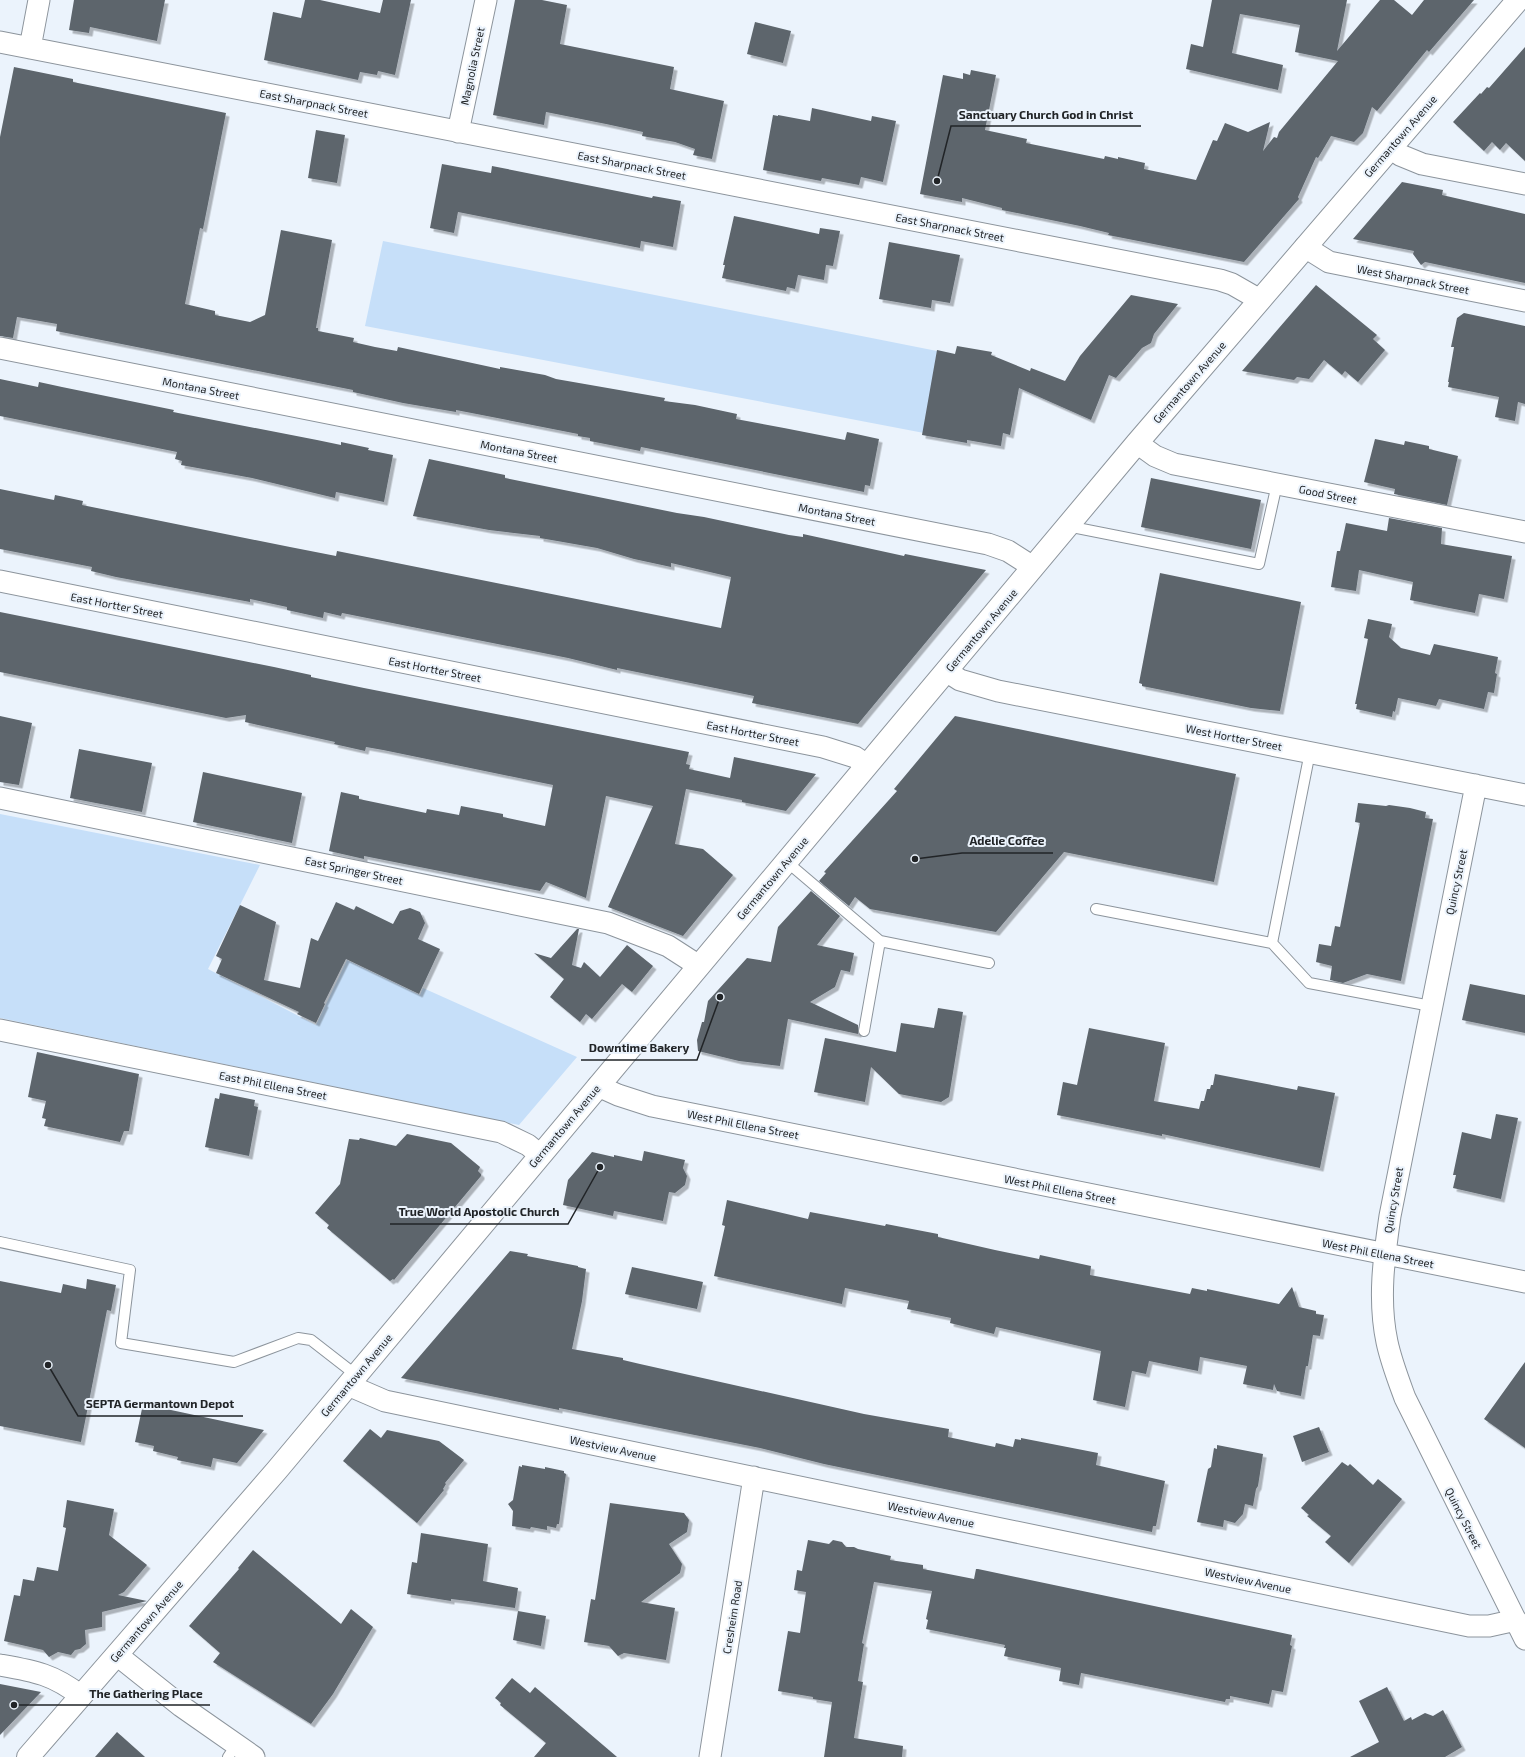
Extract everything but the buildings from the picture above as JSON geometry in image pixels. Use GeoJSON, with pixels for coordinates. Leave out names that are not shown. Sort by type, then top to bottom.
{"type":"FeatureCollection","features":[{"type":"Feature","properties":{"kind":"main road","name":"Germantown Avenue"},"geometry":{"type":"LineString","coordinates":[[28,1757],[352,1380],[1137,443],[1518,0]]}},
{"type":"Feature","properties":{"kind":"street"},"geometry":{"type":"LineString","coordinates":[[30,48],[39,0]]}},
{"type":"Feature","properties":{"kind":"street","name":"Magnolia Street"},"geometry":{"type":"LineString","coordinates":[[458,132],[486,0]]}},
{"type":"Feature","properties":{"kind":"street","name":"East Sharpnack Street"},"geometry":{"type":"LineString","coordinates":[[0,42],[1220,280],[1232,284],[1260,300]]}},
{"type":"Feature","properties":{"kind":"street"},"geometry":{"type":"LineString","coordinates":[[1391,148],[1400,155],[1422,164],[1525,184]]}},
{"type":"Feature","properties":{"kind":"street","name":"West Sharpnack Street"},"geometry":{"type":"LineString","coordinates":[[1305,247],[1330,262],[1525,301]]}},
{"type":"Feature","properties":{"kind":"street","name":"Montana Street"},"geometry":{"type":"LineString","coordinates":[[0,348],[988,544],[1008,551],[1033,567]]}},
{"type":"Feature","properties":{"kind":"street","name":"Good Street"},"geometry":{"type":"LineString","coordinates":[[1137,443],[1155,456],[1174,464],[1525,532]]}},
{"type":"Feature","properties":{"kind":"street","name":"East Hortter Street"},"geometry":{"type":"LineString","coordinates":[[0,581],[823,747],[854,757],[867,765]]}},
{"type":"Feature","properties":{"kind":"street","name":"West Hortter Street"},"geometry":{"type":"LineString","coordinates":[[946,671],[965,682],[998,691],[1525,795]]}},
{"type":"Feature","properties":{"kind":"street","name":"Quincy Street"},"geometry":{"type":"LineString","coordinates":[[1476,785],[1390,1216],[1384,1254],[1382,1287],[1383,1312],[1386,1341],[1394,1369],[1417,1425],[1525,1639]]}},
{"type":"Feature","properties":{"kind":"street","name":"East Springer Street"},"geometry":{"type":"LineString","coordinates":[[0,798],[608,923],[668,946],[698,966]]}},
{"type":"Feature","properties":{"kind":"street","name":"East Phil Ellena Street"},"geometry":{"type":"LineString","coordinates":[[0,1030],[501,1132],[528,1145],[540,1155]]}},
{"type":"Feature","properties":{"kind":"street","name":"West Phil Ellena Street"},"geometry":{"type":"LineString","coordinates":[[598,1086],[618,1096],[652,1106],[1525,1282]]}},
{"type":"Feature","properties":{"kind":"street","name":"Westview Avenue"},"geometry":{"type":"LineString","coordinates":[[352,1380],[385,1401],[1469,1626],[1495,1626],[1516,1620]]}},
{"type":"Feature","properties":{"kind":"street","name":"Cresheim Road"},"geometry":{"type":"LineString","coordinates":[[710,1757],[754,1477]]}},
{"type":"Feature","properties":{"kind":"street"},"geometry":{"type":"LineString","coordinates":[[117,1655],[180,1706],[232,1751],[254,1757]]}},
{"type":"Feature","properties":{"kind":"street"},"geometry":{"type":"LineString","coordinates":[[0,1665],[46,1674],[68,1685],[81,1696]]}},
{"type":"Feature","properties":{"kind":"lane"},"geometry":{"type":"LineString","coordinates":[[1067,526],[1259,564],[1278,484]]}},
{"type":"Feature","properties":{"kind":"lane"},"geometry":{"type":"LineString","coordinates":[[1272,943],[1310,752]]}},
{"type":"Feature","properties":{"kind":"lane"},"geometry":{"type":"LineString","coordinates":[[787,862],[880,941],[988,963]]}},
{"type":"Feature","properties":{"kind":"lane"},"geometry":{"type":"LineString","coordinates":[[1096,909],[1272,943],[1309,982],[1431,1006]]}},
{"type":"Feature","properties":{"kind":"lane"},"geometry":{"type":"LineString","coordinates":[[864,1031],[880,941]]}},
{"type":"Feature","properties":{"kind":"lane"},"geometry":{"type":"LineString","coordinates":[[0,1242],[130,1270],[121,1343],[234,1362],[298,1338],[311,1340],[352,1380]]}},
{"type":"Feature","properties":{"kind":"shaded area"},"geometry":{"type":"Polygon","coordinates":[[[383,241],[937,351],[924,433],[365,326],[383,241]]]}},
{"type":"Feature","properties":{"kind":"shaded area"},"geometry":{"type":"Polygon","coordinates":[[[0,814],[260,865],[208,969],[316,1025],[347,960],[420,995],[423,988],[577,1057],[519,1125],[0,1018],[0,814]]]}},
{"type":"Feature","properties":{"kind":"place","name":"Sanctuary Church God in Christ"},"geometry":{"type":"Point","coordinates":[937,181]}},
{"type":"Feature","properties":{"kind":"place","name":"Adelie Coffee"},"geometry":{"type":"Point","coordinates":[915,859]}},
{"type":"Feature","properties":{"kind":"place","name":"Downtime Bakery"},"geometry":{"type":"Point","coordinates":[720,997]}},
{"type":"Feature","properties":{"kind":"place","name":"True World Apostolic Church"},"geometry":{"type":"Point","coordinates":[600,1167]}},
{"type":"Feature","properties":{"kind":"place","name":"SEPTA Germantown Depot"},"geometry":{"type":"Point","coordinates":[48,1365]}},
{"type":"Feature","properties":{"kind":"place","name":"The Gathering Place"},"geometry":{"type":"Point","coordinates":[14,1705]}}]}
